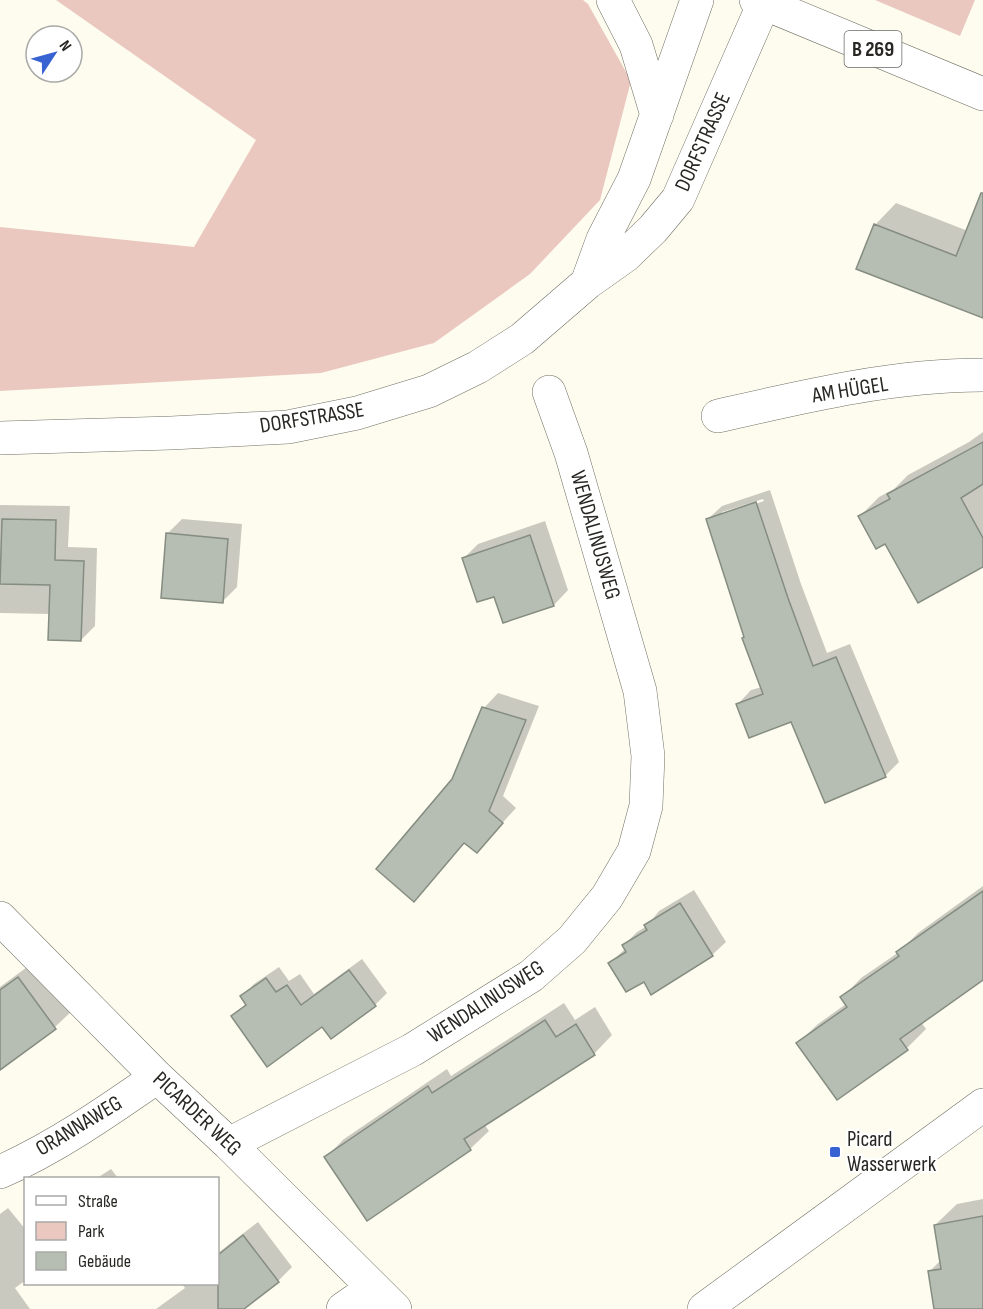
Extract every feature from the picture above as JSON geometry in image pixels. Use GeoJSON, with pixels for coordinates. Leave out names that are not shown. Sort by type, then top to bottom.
{"type":"FeatureCollection","features":[{"type":"Feature","properties":{"kind":"street"},"geometry":{"type":"LineString","coordinates":[[613,0],[636,45],[657,115]]}},
{"type":"Feature","properties":{"kind":"street","name":"DORFSTRASSE"},"geometry":{"type":"LineString","coordinates":[[587,283],[603,238],[634,179],[697,0]]}},
{"type":"Feature","properties":{"kind":"street","name":"DORFSTRASSE"},"geometry":{"type":"LineString","coordinates":[[0,438],[288,427],[357,413],[429,391],[478,367],[522,339],[587,283],[625,256],[653,229],[678,199],[760,2]]}},
{"type":"Feature","properties":{"kind":"street","name":"B 269"},"geometry":{"type":"LineString","coordinates":[[760,2],[983,94]]}},
{"type":"Feature","properties":{"kind":"street","name":"AM HÜGEL"},"geometry":{"type":"LineString","coordinates":[[718,416],[837,389],[957,375],[983,375]]}},
{"type":"Feature","properties":{"kind":"street","name":"WENDALINUSWEG"},"geometry":{"type":"LineString","coordinates":[[229,1144],[412,1050],[531,976],[572,940],[607,897],[634,851],[646,806],[647,786],[648,756],[640,691],[571,453],[549,393]]}},
{"type":"Feature","properties":{"kind":"street","name":"PICARDER WEG"},"geometry":{"type":"LineString","coordinates":[[0,918],[157,1077],[229,1144],[384,1298]]}},
{"type":"Feature","properties":{"kind":"street","name":"ORANNAWEG"},"geometry":{"type":"LineString","coordinates":[[0,1172],[63,1138],[157,1077]]}},
{"type":"Feature","properties":{"kind":"street"},"geometry":{"type":"LineString","coordinates":[[704,1309],[983,1105]]}},
{"type":"Feature","properties":{"kind":"street"},"geometry":{"type":"LineString","coordinates":[[343,1309],[384,1298]]}},
{"type":"Feature","properties":{"kind":"green space"},"geometry":{"type":"Polygon","coordinates":[[[56,0],[583,0],[588,4],[631,81],[600,200],[530,274],[434,343],[321,373],[0,391],[0,227],[194,247],[256,140],[56,0]]]}},
{"type":"Feature","properties":{"kind":"green space"},"geometry":{"type":"Polygon","coordinates":[[[875,0],[975,0],[960,36],[875,0]]]}},
{"type":"Feature","properties":{"kind":"building"},"geometry":{"type":"Polygon","coordinates":[[[981,193],[983,193],[983,318],[856,269],[874,224],[956,256],[981,193]]]}},
{"type":"Feature","properties":{"kind":"building"},"geometry":{"type":"Polygon","coordinates":[[[983,442],[983,484],[961,498],[983,538],[983,567],[918,603],[885,544],[876,549],[858,516],[890,499],[887,494],[983,442]]]}},
{"type":"Feature","properties":{"kind":"building"},"geometry":{"type":"Polygon","coordinates":[[[756,502],[813,666],[836,657],[886,777],[825,803],[791,722],[749,738],[736,704],[763,694],[742,638],[744,637],[706,519],[756,502]]]}},
{"type":"Feature","properties":{"kind":"building"},"geometry":{"type":"Polygon","coordinates":[[[2,519],[56,520],[55,560],[84,561],[81,641],[48,640],[50,585],[0,584],[2,519]]]}},
{"type":"Feature","properties":{"kind":"building"},"geometry":{"type":"Polygon","coordinates":[[[166,533],[228,539],[223,603],[161,598],[166,533]]]}},
{"type":"Feature","properties":{"kind":"building"},"geometry":{"type":"Polygon","coordinates":[[[530,535],[554,606],[503,623],[494,597],[477,602],[462,558],[530,535]]]}},
{"type":"Feature","properties":{"kind":"building"},"geometry":{"type":"Polygon","coordinates":[[[482,707],[526,720],[489,811],[503,823],[477,853],[464,843],[414,902],[376,869],[452,779],[482,707]]]}},
{"type":"Feature","properties":{"kind":"building"},"geometry":{"type":"Polygon","coordinates":[[[983,891],[983,980],[900,1039],[908,1050],[837,1100],[796,1043],[847,1007],[840,997],[899,956],[896,952],[983,891]]]}},
{"type":"Feature","properties":{"kind":"building"},"geometry":{"type":"Polygon","coordinates":[[[680,903],[713,956],[651,995],[644,982],[626,992],[608,963],[626,952],[622,945],[647,930],[644,925],[680,903]]]}},
{"type":"Feature","properties":{"kind":"building"},"geometry":{"type":"Polygon","coordinates":[[[349,970],[376,1006],[331,1039],[322,1027],[267,1067],[231,1016],[246,1005],[240,996],[266,978],[276,992],[287,985],[301,1005],[349,970]]]}},
{"type":"Feature","properties":{"kind":"building"},"geometry":{"type":"Polygon","coordinates":[[[18,977],[56,1029],[0,1070],[0,990],[18,977]]]}},
{"type":"Feature","properties":{"kind":"building"},"geometry":{"type":"Polygon","coordinates":[[[545,1020],[556,1037],[576,1024],[595,1055],[464,1139],[471,1150],[367,1221],[324,1157],[428,1086],[432,1093],[545,1020]]]}},
{"type":"Feature","properties":{"kind":"building"},"geometry":{"type":"Polygon","coordinates":[[[983,1216],[983,1309],[934,1309],[928,1271],[941,1269],[934,1225],[983,1216]]]}},
{"type":"Feature","properties":{"kind":"building"},"geometry":{"type":"Polygon","coordinates":[[[243,1235],[279,1282],[244,1309],[218,1309],[219,1254],[243,1235]]]}},
{"type":"Feature","properties":{"kind":"place","name":"Picard Wasserwerk"},"geometry":{"type":"Point","coordinates":[835,1152]}}]}
